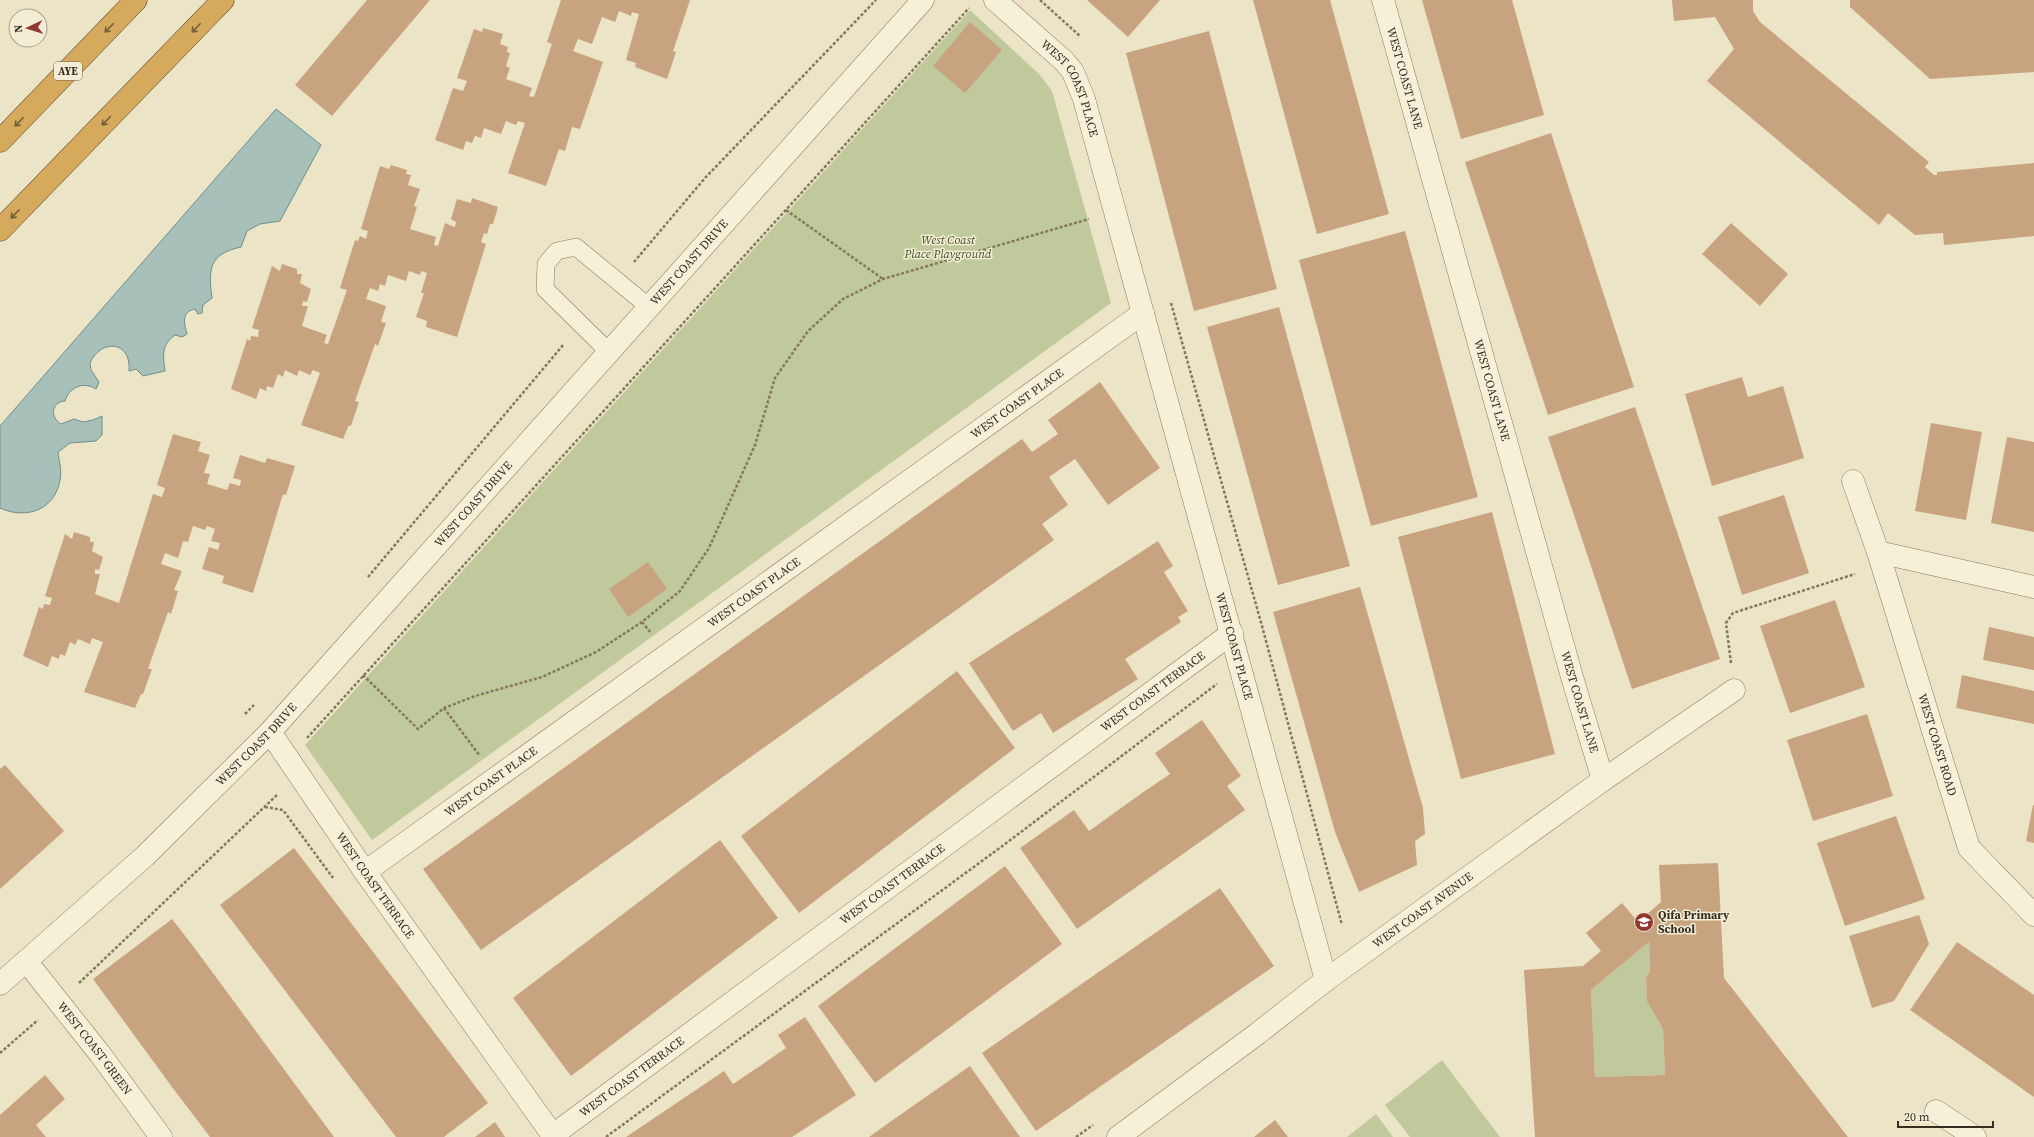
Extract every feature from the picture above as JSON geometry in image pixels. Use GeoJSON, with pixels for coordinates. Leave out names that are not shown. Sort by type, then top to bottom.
{"type":"FeatureCollection","features":[{"type":"Feature","properties":{"kind":"highway","name":"AYE"},"geometry":{"type":"LineString","coordinates":[[0,141],[136,0]]}},
{"type":"Feature","properties":{"kind":"highway"},"geometry":{"type":"LineString","coordinates":[[0,230],[223,0]]}},
{"type":"Feature","properties":{"kind":"street","name":"WEST COAST DRIVE"},"geometry":{"type":"LineString","coordinates":[[0,984],[145,856],[270,732],[923,0]]}},
{"type":"Feature","properties":{"kind":"street","name":"WEST COAST PLACE"},"geometry":{"type":"LineString","coordinates":[[995,0],[1064,61],[1072,72],[1084,99],[1232,633],[1326,980]]}},
{"type":"Feature","properties":{"kind":"street","name":"WEST COAST LANE"},"geometry":{"type":"LineString","coordinates":[[1383,0],[1572,677],[1603,780]]}},
{"type":"Feature","properties":{"kind":"street","name":"WEST COAST PLACE"},"geometry":{"type":"LineString","coordinates":[[365,872],[1143,313]]}},
{"type":"Feature","properties":{"kind":"street","name":"WEST COAST ROAD"},"geometry":{"type":"LineString","coordinates":[[1853,480],[1880,558],[1969,848],[2034,915]]}},
{"type":"Feature","properties":{"kind":"street"},"geometry":{"type":"LineString","coordinates":[[1880,558],[2034,587]]}},
{"type":"Feature","properties":{"kind":"street","name":"WEST COAST TERRACE"},"geometry":{"type":"LineString","coordinates":[[270,732],[365,872],[553,1136],[1232,633]]}},
{"type":"Feature","properties":{"kind":"street","name":"WEST COAST AVENUE"},"geometry":{"type":"LineString","coordinates":[[1118,1137],[1257,1034],[1326,980],[1603,780],[1734,690]]}},
{"type":"Feature","properties":{"kind":"street","name":"WEST COAST GREEN"},"geometry":{"type":"LineString","coordinates":[[26,961],[57,1002],[100,1054],[162,1137]]}},
{"type":"Feature","properties":{"kind":"street"},"geometry":{"type":"LineString","coordinates":[[1936,1111],[1975,1137]]}},
{"type":"Feature","properties":{"kind":"lane"},"geometry":{"type":"LineString","coordinates":[[609,352],[545,289],[546,264],[557,251],[576,247],[649,307]]}},
{"type":"Feature","properties":{"kind":"path"},"geometry":{"type":"LineString","coordinates":[[618,281],[705,178],[876,0]]}},
{"type":"Feature","properties":{"kind":"path"},"geometry":{"type":"LineString","coordinates":[[0,1053],[57,1002],[312,762],[306,753],[304,745],[308,737],[970,6]]}},
{"type":"Feature","properties":{"kind":"path"},"geometry":{"type":"LineString","coordinates":[[786,210],[884,279]]}},
{"type":"Feature","properties":{"kind":"path"},"geometry":{"type":"LineString","coordinates":[[364,675],[418,729],[444,708],[475,696],[542,677],[596,652],[642,622],[680,591],[709,548],[755,445],[776,378],[808,331],[843,299],[884,279],[1093,218]]}},
{"type":"Feature","properties":{"kind":"path"},"geometry":{"type":"LineString","coordinates":[[366,580],[581,324]]}},
{"type":"Feature","properties":{"kind":"path"},"geometry":{"type":"LineString","coordinates":[[1734,690],[1726,623],[1733,613],[1880,558]]}},
{"type":"Feature","properties":{"kind":"path"},"geometry":{"type":"LineString","coordinates":[[606,1137],[995,852],[1222,680]]}},
{"type":"Feature","properties":{"kind":"path"},"geometry":{"type":"LineString","coordinates":[[244,715],[255,704]]}},
{"type":"Feature","properties":{"kind":"path"},"geometry":{"type":"LineString","coordinates":[[444,708],[482,758]]}},
{"type":"Feature","properties":{"kind":"green space","name":"West Coast Place Playground"},"geometry":{"type":"Polygon","coordinates":[[[970,10],[1040,75],[1052,91],[1111,303],[372,840],[305,745],[970,10]]]}},
{"type":"Feature","properties":{"kind":"green space"},"geometry":{"type":"Polygon","coordinates":[[[1649,942],[1650,971],[1646,978],[1647,1000],[1663,1029],[1665,1075],[1595,1077],[1591,990],[1649,942]]]}},
{"type":"Feature","properties":{"kind":"green space"},"geometry":{"type":"Polygon","coordinates":[[[1442,1060],[1500,1137],[1410,1137],[1385,1105],[1442,1060]]]}},
{"type":"Feature","properties":{"kind":"green space"},"geometry":{"type":"Polygon","coordinates":[[[1376,1114],[1393,1137],[1347,1137],[1376,1114]]]}},
{"type":"Feature","properties":{"kind":"water"},"geometry":{"type":"Polygon","coordinates":[[[276,109],[321,145],[280,221],[260,224],[247,231],[241,247],[222,254],[213,264],[210,279],[212,298],[203,305],[202,313],[198,314],[195,309],[187,313],[185,322],[187,334],[182,337],[175,335],[167,343],[164,351],[165,371],[143,376],[136,369],[129,371],[129,361],[126,354],[115,346],[101,349],[95,355],[90,363],[91,370],[99,382],[96,389],[82,386],[73,389],[65,401],[57,404],[54,414],[57,421],[61,424],[74,419],[83,422],[102,416],[102,435],[96,441],[70,443],[58,452],[61,477],[57,490],[52,499],[46,505],[38,510],[20,513],[0,508],[0,426],[276,109]]]}},
{"type":"Feature","properties":{"kind":"building"},"geometry":{"type":"Polygon","coordinates":[[[367,0],[430,0],[332,116],[295,85],[367,0]]]}},
{"type":"Feature","properties":{"kind":"building"},"geometry":{"type":"Polygon","coordinates":[[[561,0],[690,0],[673,51],[676,52],[667,79],[635,67],[636,63],[626,60],[639,14],[632,12],[631,16],[619,11],[615,22],[602,17],[592,44],[578,39],[573,51],[603,62],[580,129],[572,127],[565,151],[559,149],[546,186],[508,173],[525,123],[518,121],[516,125],[506,121],[501,134],[484,128],[481,138],[475,136],[472,143],[466,141],[463,150],[435,140],[453,88],[463,91],[467,81],[457,78],[474,29],[482,32],[483,28],[503,34],[500,44],[508,47],[507,52],[510,53],[506,66],[510,68],[506,79],[532,88],[529,96],[534,97],[552,44],[547,42],[561,0]]]}},
{"type":"Feature","properties":{"kind":"building"},"geometry":{"type":"Polygon","coordinates":[[[1087,0],[1160,0],[1128,37],[1087,0]]]}},
{"type":"Feature","properties":{"kind":"building"},"geometry":{"type":"Polygon","coordinates":[[[1253,0],[1330,0],[1389,214],[1317,234],[1253,0]]]}},
{"type":"Feature","properties":{"kind":"building"},"geometry":{"type":"Polygon","coordinates":[[[1422,0],[1512,0],[1544,115],[1461,139],[1422,0]]]}},
{"type":"Feature","properties":{"kind":"building"},"geometry":{"type":"Polygon","coordinates":[[[1672,0],[1753,0],[1753,11],[1760,22],[1929,162],[1925,167],[1934,175],[1937,175],[1937,172],[2034,163],[2034,236],[1944,245],[1943,233],[1915,235],[1888,213],[1879,225],[1707,81],[1734,49],[1715,17],[1674,21],[1672,0]]]}},
{"type":"Feature","properties":{"kind":"building"},"geometry":{"type":"Polygon","coordinates":[[[1850,0],[2034,0],[2034,72],[1930,79],[1850,7],[1850,0]]]}},
{"type":"Feature","properties":{"kind":"building"},"geometry":{"type":"Polygon","coordinates":[[[970,22],[1002,50],[965,93],[933,66],[970,22]]]}},
{"type":"Feature","properties":{"kind":"building"},"geometry":{"type":"Polygon","coordinates":[[[1209,31],[1277,289],[1194,311],[1126,53],[1209,31]]]}},
{"type":"Feature","properties":{"kind":"building"},"geometry":{"type":"Polygon","coordinates":[[[1551,133],[1634,387],[1548,415],[1465,162],[1551,133]]]}},
{"type":"Feature","properties":{"kind":"building"},"geometry":{"type":"Polygon","coordinates":[[[391,165],[407,170],[406,174],[411,175],[408,185],[420,189],[414,206],[417,207],[410,229],[436,237],[434,245],[438,246],[445,223],[455,227],[456,222],[451,219],[457,199],[471,203],[472,198],[498,207],[493,224],[490,224],[487,234],[484,233],[481,242],[486,244],[457,337],[426,327],[427,321],[416,317],[424,293],[421,293],[427,273],[421,271],[420,275],[409,271],[406,281],[388,275],[385,286],[380,284],[378,291],[370,288],[366,299],[386,306],[381,322],[386,323],[378,346],[375,344],[355,401],[359,402],[351,426],[349,425],[343,439],[301,425],[320,373],[313,370],[310,375],[299,370],[297,376],[285,370],[283,377],[278,374],[273,388],[267,386],[266,391],[260,388],[256,399],[231,389],[247,339],[250,341],[251,336],[258,337],[259,330],[252,328],[272,266],[280,271],[282,264],[297,269],[297,274],[302,274],[300,283],[311,289],[307,302],[303,301],[302,306],[308,306],[302,326],[327,335],[324,343],[328,344],[347,290],[340,288],[355,240],[358,241],[360,236],[366,239],[368,231],[361,229],[380,166],[389,169],[391,165]]]}},
{"type":"Feature","properties":{"kind":"building"},"geometry":{"type":"Polygon","coordinates":[[[1731,223],[1788,274],[1760,306],[1702,254],[1731,223]]]}},
{"type":"Feature","properties":{"kind":"building"},"geometry":{"type":"Polygon","coordinates":[[[1405,231],[1478,497],[1371,526],[1299,260],[1405,231]]]}},
{"type":"Feature","properties":{"kind":"building"},"geometry":{"type":"Polygon","coordinates":[[[1279,307],[1350,566],[1278,585],[1207,327],[1279,307]]]}},
{"type":"Feature","properties":{"kind":"building"},"geometry":{"type":"Polygon","coordinates":[[[1742,377],[1748,397],[1783,386],[1804,458],[1712,486],[1685,394],[1742,377]]]}},
{"type":"Feature","properties":{"kind":"building"},"geometry":{"type":"Polygon","coordinates":[[[1100,382],[1160,468],[1108,505],[1075,459],[1049,477],[1068,505],[1042,524],[1054,540],[481,950],[423,869],[1022,439],[1032,452],[1058,434],[1048,420],[1100,382]]]}},
{"type":"Feature","properties":{"kind":"building"},"geometry":{"type":"Polygon","coordinates":[[[1635,407],[1720,659],[1632,689],[1548,437],[1635,407]]]}},
{"type":"Feature","properties":{"kind":"building"},"geometry":{"type":"Polygon","coordinates":[[[1931,423],[1982,432],[1966,520],[1915,511],[1931,423]]]}},
{"type":"Feature","properties":{"kind":"building"},"geometry":{"type":"Polygon","coordinates":[[[173,434],[201,442],[198,451],[210,455],[204,473],[210,474],[207,484],[227,490],[230,483],[240,486],[241,480],[233,478],[240,455],[265,463],[267,458],[295,466],[286,495],[283,494],[253,593],[222,583],[224,576],[202,569],[209,547],[218,550],[220,543],[211,541],[215,529],[207,526],[205,530],[193,526],[188,542],[183,541],[178,558],[165,553],[161,564],[182,571],[174,590],[178,591],[171,614],[168,612],[148,669],[152,669],[143,694],[141,694],[135,708],[84,692],[103,642],[92,638],[90,644],[78,639],[75,645],[70,642],[65,656],[60,654],[59,659],[52,656],[48,667],[23,656],[39,607],[43,609],[44,604],[50,605],[52,598],[45,596],[65,534],[72,539],[74,532],[90,537],[90,542],[94,542],[92,551],[103,557],[99,570],[95,569],[95,574],[100,574],[95,594],[119,603],[153,494],[162,497],[165,488],[157,485],[173,434]]]}},
{"type":"Feature","properties":{"kind":"building"},"geometry":{"type":"Polygon","coordinates":[[[2007,437],[2034,442],[2034,532],[1991,523],[2007,437]]]}},
{"type":"Feature","properties":{"kind":"building"},"geometry":{"type":"Polygon","coordinates":[[[1784,495],[1809,573],[1742,595],[1718,517],[1784,495]]]}},
{"type":"Feature","properties":{"kind":"building"},"geometry":{"type":"Polygon","coordinates":[[[1492,512],[1555,754],[1461,779],[1398,537],[1492,512]]]}},
{"type":"Feature","properties":{"kind":"building"},"geometry":{"type":"Polygon","coordinates":[[[1158,541],[1173,566],[1164,572],[1188,611],[1178,617],[1181,622],[1125,659],[1138,679],[1053,733],[1041,713],[1013,731],[969,663],[1158,541]]]}},
{"type":"Feature","properties":{"kind":"building"},"geometry":{"type":"Polygon","coordinates":[[[648,562],[667,589],[628,617],[609,589],[648,562]]]}},
{"type":"Feature","properties":{"kind":"building"},"geometry":{"type":"Polygon","coordinates":[[[1360,587],[1423,808],[1425,834],[1415,841],[1417,865],[1359,892],[1335,832],[1273,612],[1360,587]]]}},
{"type":"Feature","properties":{"kind":"building"},"geometry":{"type":"Polygon","coordinates":[[[1835,600],[1865,687],[1790,713],[1760,626],[1835,600]]]}},
{"type":"Feature","properties":{"kind":"building"},"geometry":{"type":"Polygon","coordinates":[[[1989,627],[2034,637],[2034,670],[1983,660],[1989,627]]]}},
{"type":"Feature","properties":{"kind":"building"},"geometry":{"type":"Polygon","coordinates":[[[957,671],[1015,748],[799,913],[741,836],[957,671]]]}},
{"type":"Feature","properties":{"kind":"building"},"geometry":{"type":"Polygon","coordinates":[[[1962,675],[2034,691],[2034,724],[1956,708],[1962,675]]]}},
{"type":"Feature","properties":{"kind":"building"},"geometry":{"type":"Polygon","coordinates":[[[1867,714],[1893,796],[1813,821],[1787,740],[1867,714]]]}},
{"type":"Feature","properties":{"kind":"building"},"geometry":{"type":"Polygon","coordinates":[[[1202,720],[1241,776],[1227,786],[1245,810],[1077,929],[1020,848],[1074,810],[1089,831],[1170,774],[1155,753],[1202,720]]]}},
{"type":"Feature","properties":{"kind":"building"},"geometry":{"type":"Polygon","coordinates":[[[5,765],[64,831],[0,889],[0,769],[5,765]]]}},
{"type":"Feature","properties":{"kind":"building"},"geometry":{"type":"Polygon","coordinates":[[[2034,805],[2034,843],[2026,841],[2034,805]]]}},
{"type":"Feature","properties":{"kind":"building"},"geometry":{"type":"Polygon","coordinates":[[[1896,816],[1925,899],[1845,926],[1817,843],[1896,816]]]}},
{"type":"Feature","properties":{"kind":"building"},"geometry":{"type":"Polygon","coordinates":[[[720,840],[778,918],[571,1076],[513,998],[720,840]]]}},
{"type":"Feature","properties":{"kind":"building"},"geometry":{"type":"Polygon","coordinates":[[[294,848],[488,1103],[444,1137],[396,1137],[220,905],[294,848]]]}},
{"type":"Feature","properties":{"kind":"building"},"geometry":{"type":"Polygon","coordinates":[[[1718,863],[1724,978],[1848,1137],[1535,1137],[1524,970],[1583,966],[1601,951],[1586,933],[1622,903],[1638,922],[1661,902],[1659,865],[1718,863]],[[1649,942],[1591,990],[1595,1077],[1665,1075],[1663,1029],[1647,1001],[1646,978],[1650,971],[1649,942]]]}},
{"type":"Feature","properties":{"kind":"building"},"geometry":{"type":"Polygon","coordinates":[[[1005,866],[1062,944],[875,1083],[818,1006],[1005,866]]]}},
{"type":"Feature","properties":{"kind":"building"},"geometry":{"type":"Polygon","coordinates":[[[1220,888],[1274,966],[1036,1131],[982,1053],[1220,888]]]}},
{"type":"Feature","properties":{"kind":"building"},"geometry":{"type":"Polygon","coordinates":[[[1919,915],[1929,944],[1894,1001],[1872,1008],[1849,936],[1919,915]]]}},
{"type":"Feature","properties":{"kind":"building"},"geometry":{"type":"Polygon","coordinates":[[[172,919],[334,1137],[210,1137],[172,1087],[93,979],[172,919]]]}},
{"type":"Feature","properties":{"kind":"building"},"geometry":{"type":"Polygon","coordinates":[[[1957,942],[2034,995],[2034,1097],[1910,1010],[1957,942]]]}},
{"type":"Feature","properties":{"kind":"building"},"geometry":{"type":"Polygon","coordinates":[[[805,1017],[856,1095],[792,1137],[626,1137],[724,1071],[733,1084],[760,1066],[786,1048],[778,1035],[805,1017]]]}},
{"type":"Feature","properties":{"kind":"building"},"geometry":{"type":"Polygon","coordinates":[[[970,1066],[1020,1137],[869,1137],[890,1122],[970,1066]]]}},
{"type":"Feature","properties":{"kind":"building"},"geometry":{"type":"Polygon","coordinates":[[[45,1075],[65,1099],[36,1125],[46,1137],[0,1137],[0,1115],[45,1075]]]}},
{"type":"Feature","properties":{"kind":"building"},"geometry":{"type":"Polygon","coordinates":[[[1275,1120],[1288,1137],[1254,1137],[1275,1120]]]}},
{"type":"Feature","properties":{"kind":"building"},"geometry":{"type":"Polygon","coordinates":[[[495,1122],[505,1137],[475,1137],[495,1122]]]}},
{"type":"Feature","properties":{"kind":"place","name":"Qifa Primary School"},"geometry":{"type":"Point","coordinates":[1644,922]}}]}
